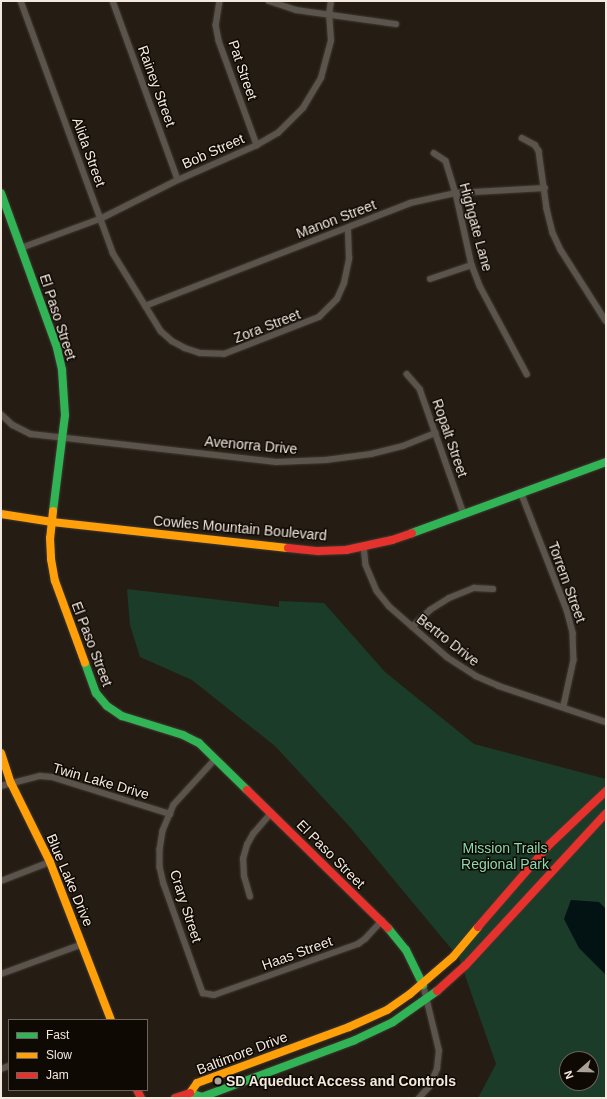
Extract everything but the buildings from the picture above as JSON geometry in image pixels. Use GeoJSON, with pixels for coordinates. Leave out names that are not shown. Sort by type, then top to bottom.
{"type":"FeatureCollection","features":[{"type":"Feature","properties":{"kind":"street","name":"Alida Street"},"geometry":{"type":"LineString","coordinates":[[21,1],[112,253],[145,306]]}},
{"type":"Feature","properties":{"kind":"street","name":"Rainey Street"},"geometry":{"type":"LineString","coordinates":[[113,1],[178,180]]}},
{"type":"Feature","properties":{"kind":"street","name":"Pat Street"},"geometry":{"type":"LineString","coordinates":[[220,1],[216,25],[219,41],[257,145]]}},
{"type":"Feature","properties":{"kind":"street"},"geometry":{"type":"LineString","coordinates":[[269,1],[296,10],[396,24]]}},
{"type":"Feature","properties":{"kind":"street","name":"Bob Street"},"geometry":{"type":"LineString","coordinates":[[21,248],[100,219],[178,180],[257,145],[288,125],[303,108],[316,88],[324,69],[331,41],[329,15],[331,1]]}},
{"type":"Feature","properties":{"kind":"street"},"geometry":{"type":"LineString","coordinates":[[522,138],[535,145],[539,151],[549,218],[561,250],[606,321]]}},
{"type":"Feature","properties":{"kind":"street","name":"Highgate Lane"},"geometry":{"type":"LineString","coordinates":[[434,153],[446,161],[456,193],[472,265],[480,286],[527,374]]}},
{"type":"Feature","properties":{"kind":"street","name":"Manon Street"},"geometry":{"type":"LineString","coordinates":[[145,306],[410,203],[456,193],[545,188]]}},
{"type":"Feature","properties":{"kind":"street","name":"El Paso Street"},"geometry":{"type":"LineString","coordinates":[[1,193],[60,359],[65,404],[52,522],[51,559],[55,581],[90,678],[100,698],[112,710],[122,716],[183,735],[199,743],[382,922],[406,950],[423,985]]}},
{"type":"Feature","properties":{"kind":"street","name":"Zora Street"},"geometry":{"type":"LineString","coordinates":[[145,306],[161,331],[178,345],[192,351],[208,354],[232,352],[311,322],[319,317],[331,305],[341,291],[347,276],[349,259],[348,228]]}},
{"type":"Feature","properties":{"kind":"street"},"geometry":{"type":"LineString","coordinates":[[430,279],[472,265]]}},
{"type":"Feature","properties":{"kind":"street","name":"Ropalt Street"},"geometry":{"type":"LineString","coordinates":[[407,374],[420,389],[464,514]]}},
{"type":"Feature","properties":{"kind":"street","name":"Avenorra Drive"},"geometry":{"type":"LineString","coordinates":[[1,414],[13,425],[31,434],[276,462],[326,460],[371,454],[403,446],[435,433]]}},
{"type":"Feature","properties":{"kind":"street","name":"Cowles Mountain Boulevard"},"geometry":{"type":"LineString","coordinates":[[1,514],[52,522],[318,551],[346,550],[392,540],[606,462]]}},
{"type":"Feature","properties":{"kind":"street","name":"Torrem Street"},"geometry":{"type":"LineString","coordinates":[[521,492],[567,610],[573,633],[574,660],[564,706]]}},
{"type":"Feature","properties":{"kind":"street","name":"Bertro Drive"},"geometry":{"type":"LineString","coordinates":[[364,546],[366,565],[377,591],[389,606],[447,656],[476,676],[499,686],[564,706],[606,722]]}},
{"type":"Feature","properties":{"kind":"street"},"geometry":{"type":"LineString","coordinates":[[412,627],[430,610],[448,598],[474,588],[492,589]]}},
{"type":"Feature","properties":{"kind":"street","name":"Blue Lake Drive"},"geometry":{"type":"LineString","coordinates":[[1,753],[11,783],[50,862],[83,944],[111,1019]]}},
{"type":"Feature","properties":{"kind":"street","name":"Crary Street"},"geometry":{"type":"LineString","coordinates":[[214,995],[203,993],[200,988],[194,966],[162,876],[160,849],[163,831],[174,805],[216,759]]}},
{"type":"Feature","properties":{"kind":"street","name":"Twin Lake Drive"},"geometry":{"type":"LineString","coordinates":[[1,786],[40,776],[52,777],[170,814]]}},
{"type":"Feature","properties":{"kind":"street","name":"Baltimore Drive"},"geometry":{"type":"LineString","coordinates":[[606,791],[550,844],[468,941],[423,985],[381,1013],[349,1028],[197,1083],[190,1093],[202,1097],[355,1040],[393,1022],[428,999],[465,966],[606,813]]}},
{"type":"Feature","properties":{"kind":"street"},"geometry":{"type":"LineString","coordinates":[[250,897],[244,876],[243,859],[247,845],[253,834],[271,813]]}},
{"type":"Feature","properties":{"kind":"street"},"geometry":{"type":"LineString","coordinates":[[1,881],[50,862]]}},
{"type":"Feature","properties":{"kind":"street","name":"Haas Street"},"geometry":{"type":"LineString","coordinates":[[214,995],[358,944],[382,922]]}},
{"type":"Feature","properties":{"kind":"street"},"geometry":{"type":"LineString","coordinates":[[1,974],[83,944]]}},
{"type":"Feature","properties":{"kind":"street"},"geometry":{"type":"LineString","coordinates":[[419,1098],[429,1087],[437,1069],[439,1051],[428,999],[423,985]]}},
{"type":"Feature","properties":{"kind":"street"},"geometry":{"type":"LineString","coordinates":[[175,1098],[190,1093]]}},
{"type":"Feature","properties":{"kind":"green space","name":"Mission Trails Regional Park"},"geometry":{"type":"Polygon","coordinates":[[[127,589],[279,607],[279,601],[324,603],[385,672],[474,744],[606,779],[606,1098],[478,1098],[496,1064],[459,958],[350,827],[275,746],[192,680],[140,657],[130,625],[127,589]]]}},
{"type":"Feature","properties":{"kind":"shaded area"},"geometry":{"type":"Polygon","coordinates":[[[571,900],[599,902],[606,909],[606,975],[579,948],[564,919],[571,900]]]}},
{"type":"Feature","properties":{"kind":"traffic: fast"},"geometry":{"type":"LineString","coordinates":[[1,193],[57,348],[62,370],[65,415],[53,511]]}},
{"type":"Feature","properties":{"kind":"traffic: fast"},"geometry":{"type":"LineString","coordinates":[[412,533],[606,462]]}},
{"type":"Feature","properties":{"kind":"traffic: fast"},"geometry":{"type":"LineString","coordinates":[[85,663],[96,693],[107,706],[122,716],[183,735],[199,743],[247,790]]}},
{"type":"Feature","properties":{"kind":"traffic: fast"},"geometry":{"type":"LineString","coordinates":[[388,928],[406,950],[423,985]]}},
{"type":"Feature","properties":{"kind":"traffic: fast"},"geometry":{"type":"LineString","coordinates":[[190,1093],[202,1097],[355,1040],[393,1022],[437,991]]}},
{"type":"Feature","properties":{"kind":"traffic: slow"},"geometry":{"type":"LineString","coordinates":[[53,511],[50,538],[51,559],[55,581],[85,663]]}},
{"type":"Feature","properties":{"kind":"traffic: slow"},"geometry":{"type":"LineString","coordinates":[[1,514],[52,522],[288,548]]}},
{"type":"Feature","properties":{"kind":"traffic: slow"},"geometry":{"type":"LineString","coordinates":[[1,753],[11,783],[50,862],[111,1019]]}},
{"type":"Feature","properties":{"kind":"traffic: slow"},"geometry":{"type":"LineString","coordinates":[[190,1093],[197,1083],[349,1027],[387,1010],[410,994],[453,957],[478,927]]}},
{"type":"Feature","properties":{"kind":"traffic: jam"},"geometry":{"type":"LineString","coordinates":[[288,548],[318,551],[346,550],[392,540],[412,533]]}},
{"type":"Feature","properties":{"kind":"traffic: jam"},"geometry":{"type":"LineString","coordinates":[[247,790],[388,928]]}},
{"type":"Feature","properties":{"kind":"traffic: jam"},"geometry":{"type":"LineString","coordinates":[[478,927],[550,844],[606,791]]}},
{"type":"Feature","properties":{"kind":"traffic: jam"},"geometry":{"type":"LineString","coordinates":[[437,991],[465,966],[606,813]]}},
{"type":"Feature","properties":{"kind":"traffic: jam"},"geometry":{"type":"LineString","coordinates":[[138,1091],[141,1098]]}},
{"type":"Feature","properties":{"kind":"traffic: jam"},"geometry":{"type":"LineString","coordinates":[[175,1098],[190,1093]]}},
{"type":"Feature","properties":{"kind":"place","name":"SD Aqueduct Access and Controls"},"geometry":{"type":"Point","coordinates":[218,1081]}}]}
